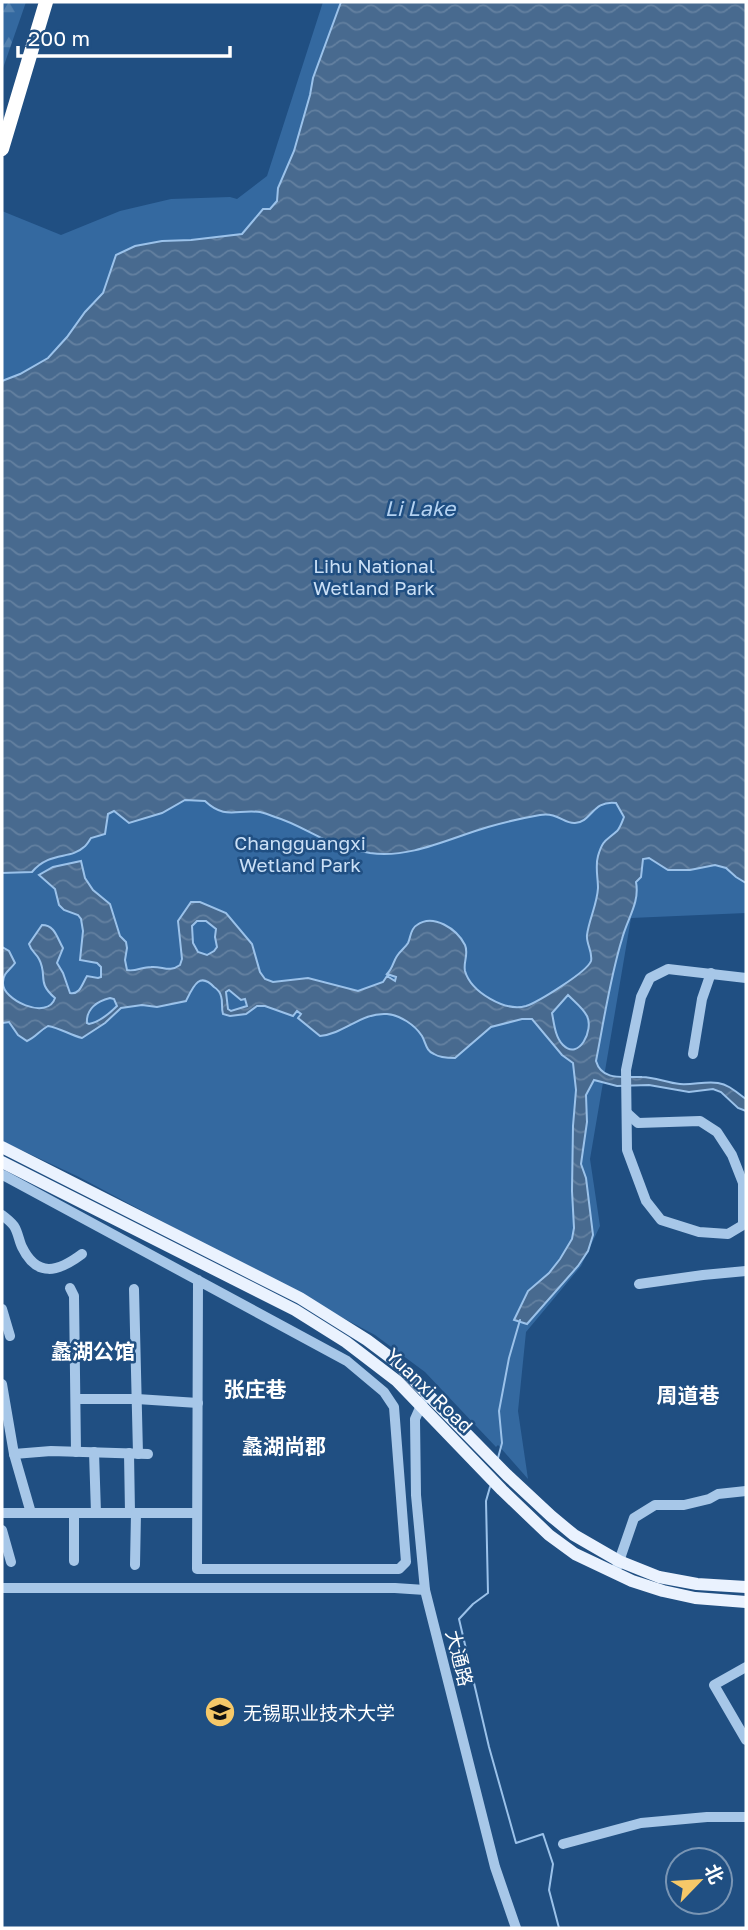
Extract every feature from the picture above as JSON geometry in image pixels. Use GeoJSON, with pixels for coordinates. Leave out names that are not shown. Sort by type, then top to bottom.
{"type":"FeatureCollection","features":[{"type":"Feature","properties":{"kind":"highway"},"geometry":{"type":"LineString","coordinates":[[2,149],[46,2]]}},
{"type":"Feature","properties":{"kind":"main road","name":"Yuanxi Road"},"geometry":{"type":"LineString","coordinates":[[2,1147],[300,1298],[367,1340],[395,1361],[551,1516],[632,1581],[695,1598],[746,1602]]}},
{"type":"Feature","properties":{"kind":"main road","name":"Yuanxi Road"},"geometry":{"type":"LineString","coordinates":[[2,1162],[295,1310],[346,1342],[397,1381],[548,1535],[575,1554],[659,1577],[697,1584],[746,1587]]}},
{"type":"Feature","properties":{"kind":"street"},"geometry":{"type":"LineString","coordinates":[[627,1132],[638,1123],[700,1121],[717,1132],[732,1155],[744,1185],[743,1225],[728,1234],[699,1232],[661,1220],[646,1201],[627,1150],[626,1082],[641,997],[650,978],[668,969],[746,978]]}},
{"type":"Feature","properties":{"kind":"street"},"geometry":{"type":"LineString","coordinates":[[694,1054],[702,999],[711,973]]}},
{"type":"Feature","properties":{"kind":"street"},"geometry":{"type":"LineString","coordinates":[[627,1113],[638,1123]]}},
{"type":"Feature","properties":{"kind":"street"},"geometry":{"type":"LineString","coordinates":[[2,1175],[198,1280],[347,1361],[384,1392],[394,1407],[406,1562],[400,1569],[197,1569],[198,1280]]}},
{"type":"Feature","properties":{"kind":"street"},"geometry":{"type":"LineString","coordinates":[[2,1215],[16,1228],[20,1244],[29,1259],[46,1269],[66,1266],[82,1254]]}},
{"type":"Feature","properties":{"kind":"street"},"geometry":{"type":"LineString","coordinates":[[639,1284],[746,1271]]}},
{"type":"Feature","properties":{"kind":"street"},"geometry":{"type":"LineString","coordinates":[[70,1288],[74,1296],[76,1452]]}},
{"type":"Feature","properties":{"kind":"street"},"geometry":{"type":"LineString","coordinates":[[134,1289],[138,1454],[133,1513],[135,1565]]}},
{"type":"Feature","properties":{"kind":"street"},"geometry":{"type":"LineString","coordinates":[[2,1309],[10,1336]]}},
{"type":"Feature","properties":{"kind":"street"},"geometry":{"type":"LineString","coordinates":[[2,1384],[14,1454],[30,1513]]}},
{"type":"Feature","properties":{"kind":"street","name":"大通路"},"geometry":{"type":"LineString","coordinates":[[428,1394],[415,1419],[416,1495],[425,1590],[495,1867],[516,1928]]}},
{"type":"Feature","properties":{"kind":"street"},"geometry":{"type":"LineString","coordinates":[[76,1399],[198,1403]]}},
{"type":"Feature","properties":{"kind":"street"},"geometry":{"type":"LineString","coordinates":[[14,1454],[51,1451],[138,1454]]}},
{"type":"Feature","properties":{"kind":"street"},"geometry":{"type":"LineString","coordinates":[[94,1452],[96,1513]]}},
{"type":"Feature","properties":{"kind":"street"},"geometry":{"type":"LineString","coordinates":[[616,1567],[634,1518],[655,1505],[684,1505],[718,1494],[746,1491]]}},
{"type":"Feature","properties":{"kind":"street"},"geometry":{"type":"LineString","coordinates":[[2,1513],[197,1513]]}},
{"type":"Feature","properties":{"kind":"street"},"geometry":{"type":"LineString","coordinates":[[74,1513],[74,1561]]}},
{"type":"Feature","properties":{"kind":"street"},"geometry":{"type":"LineString","coordinates":[[2,1530],[11,1562]]}},
{"type":"Feature","properties":{"kind":"street"},"geometry":{"type":"LineString","coordinates":[[2,1588],[425,1590]]}},
{"type":"Feature","properties":{"kind":"street"},"geometry":{"type":"LineString","coordinates":[[746,1667],[714,1685],[746,1740]]}},
{"type":"Feature","properties":{"kind":"street"},"geometry":{"type":"LineString","coordinates":[[563,1844],[641,1823],[707,1817],[746,1817]]}},
{"type":"Feature","properties":{"kind":"green space"},"geometry":{"type":"Polygon","coordinates":[[[2,2],[26,2],[2,71],[2,2]]]}},
{"type":"Feature","properties":{"kind":"green space","name":"Li Lake"},"geometry":{"type":"Polygon","coordinates":[[[323,2],[746,2],[746,913],[631,918],[590,1159],[600,1226],[581,1266],[526,1332],[518,1411],[528,1479],[425,1372],[375,1335],[79,1177],[2,1141],[2,211],[61,235],[120,211],[171,199],[237,199],[267,176],[323,2]]]}},
{"type":"Feature","properties":{"kind":"water","name":"Li Lake"},"geometry":{"type":"Polygon","coordinates":[[[341,2],[746,2],[746,883],[726,868],[715,865],[690,870],[668,870],[649,858],[643,859],[641,877],[636,882],[635,904],[614,969],[596,1061],[603,1072],[615,1077],[647,1077],[680,1084],[722,1084],[746,1099],[746,1111],[713,1089],[689,1092],[649,1085],[617,1086],[594,1080],[586,1095],[587,1122],[581,1164],[586,1178],[593,1235],[588,1251],[578,1266],[527,1324],[514,1320],[528,1291],[549,1273],[560,1259],[572,1239],[574,1228],[572,1191],[576,1090],[573,1063],[562,1055],[532,1019],[491,1027],[455,1058],[444,1058],[429,1051],[422,1036],[411,1024],[387,1014],[369,1016],[320,1036],[298,1018],[301,1014],[297,1011],[293,1016],[265,1006],[257,1006],[246,1014],[223,1014],[220,993],[204,980],[197,983],[186,1001],[157,1007],[142,1005],[121,1008],[105,1023],[82,1038],[48,1026],[27,1041],[18,1035],[9,1022],[2,1023],[2,947],[9,951],[15,963],[3,979],[4,989],[9,995],[35,1008],[51,1005],[55,998],[46,988],[38,957],[29,944],[42,925],[53,930],[63,948],[57,963],[70,993],[78,991],[87,976],[101,977],[101,967],[97,963],[80,960],[83,931],[81,919],[59,905],[55,889],[39,875],[53,867],[81,861],[85,878],[93,890],[110,904],[120,936],[126,942],[127,970],[151,967],[169,969],[180,965],[182,959],[178,921],[191,902],[200,902],[226,913],[252,944],[260,972],[265,979],[273,982],[308,978],[358,991],[383,982],[387,976],[395,981],[396,977],[387,974],[398,954],[408,943],[415,927],[430,921],[451,928],[461,939],[466,948],[465,971],[474,986],[490,999],[508,1006],[526,1006],[541,999],[572,979],[591,961],[587,935],[598,888],[598,856],[603,843],[618,830],[624,817],[616,803],[602,805],[581,822],[567,822],[552,815],[540,815],[494,825],[415,850],[385,854],[343,847],[264,813],[225,812],[205,801],[185,800],[162,813],[129,823],[114,811],[108,814],[105,834],[91,838],[78,851],[46,861],[32,872],[2,873],[2,381],[48,358],[67,337],[103,293],[116,255],[135,246],[162,241],[242,234],[263,209],[270,209],[277,201],[278,188],[294,151],[313,78],[341,2]],[[197,921],[192,926],[193,943],[198,952],[207,955],[214,951],[217,947],[216,929],[206,921],[197,921]],[[229,990],[226,992],[228,1009],[231,1011],[247,1006],[245,999],[241,1000],[229,990]],[[568,995],[552,1013],[560,1042],[569,1049],[579,1047],[587,1036],[589,1022],[583,1010],[568,995]],[[105,999],[90,1010],[87,1023],[100,1019],[117,1006],[114,999],[105,999]]]}},
{"type":"Feature","properties":{"kind":"waterway"},"geometry":{"type":"LineString","coordinates":[[498,1458],[502,1443],[499,1411],[509,1358],[520,1320]]}},
{"type":"Feature","properties":{"kind":"waterway"},"geometry":{"type":"LineString","coordinates":[[490,1487],[486,1501],[488,1593],[459,1619],[489,1747],[516,1843],[543,1834],[553,1864],[549,1890],[559,1928]]}},
{"type":"Feature","properties":{"kind":"place","name":"无锡职业技术大学"},"geometry":{"type":"Point","coordinates":[220,1712]}},
{"type":"Feature","properties":{"kind":"district","name":"蠡湖公馆"},"geometry":{"type":"Point","coordinates":[93,1351]}},
{"type":"Feature","properties":{"kind":"district","name":"张庄巷"},"geometry":{"type":"Point","coordinates":[255,1389]}},
{"type":"Feature","properties":{"kind":"district","name":"周道巷"},"geometry":{"type":"Point","coordinates":[688,1395]}},
{"type":"Feature","properties":{"kind":"district","name":"蠡湖尚郡"},"geometry":{"type":"Point","coordinates":[284,1446]}},
{"type":"Feature","properties":{"kind":"park label","name":"Lihu National Wetland Park"},"geometry":{"type":"Point","coordinates":[374,576]}},
{"type":"Feature","properties":{"kind":"park label","name":"Changguangxi Wetland Park"},"geometry":{"type":"Point","coordinates":[300,853]}}]}
